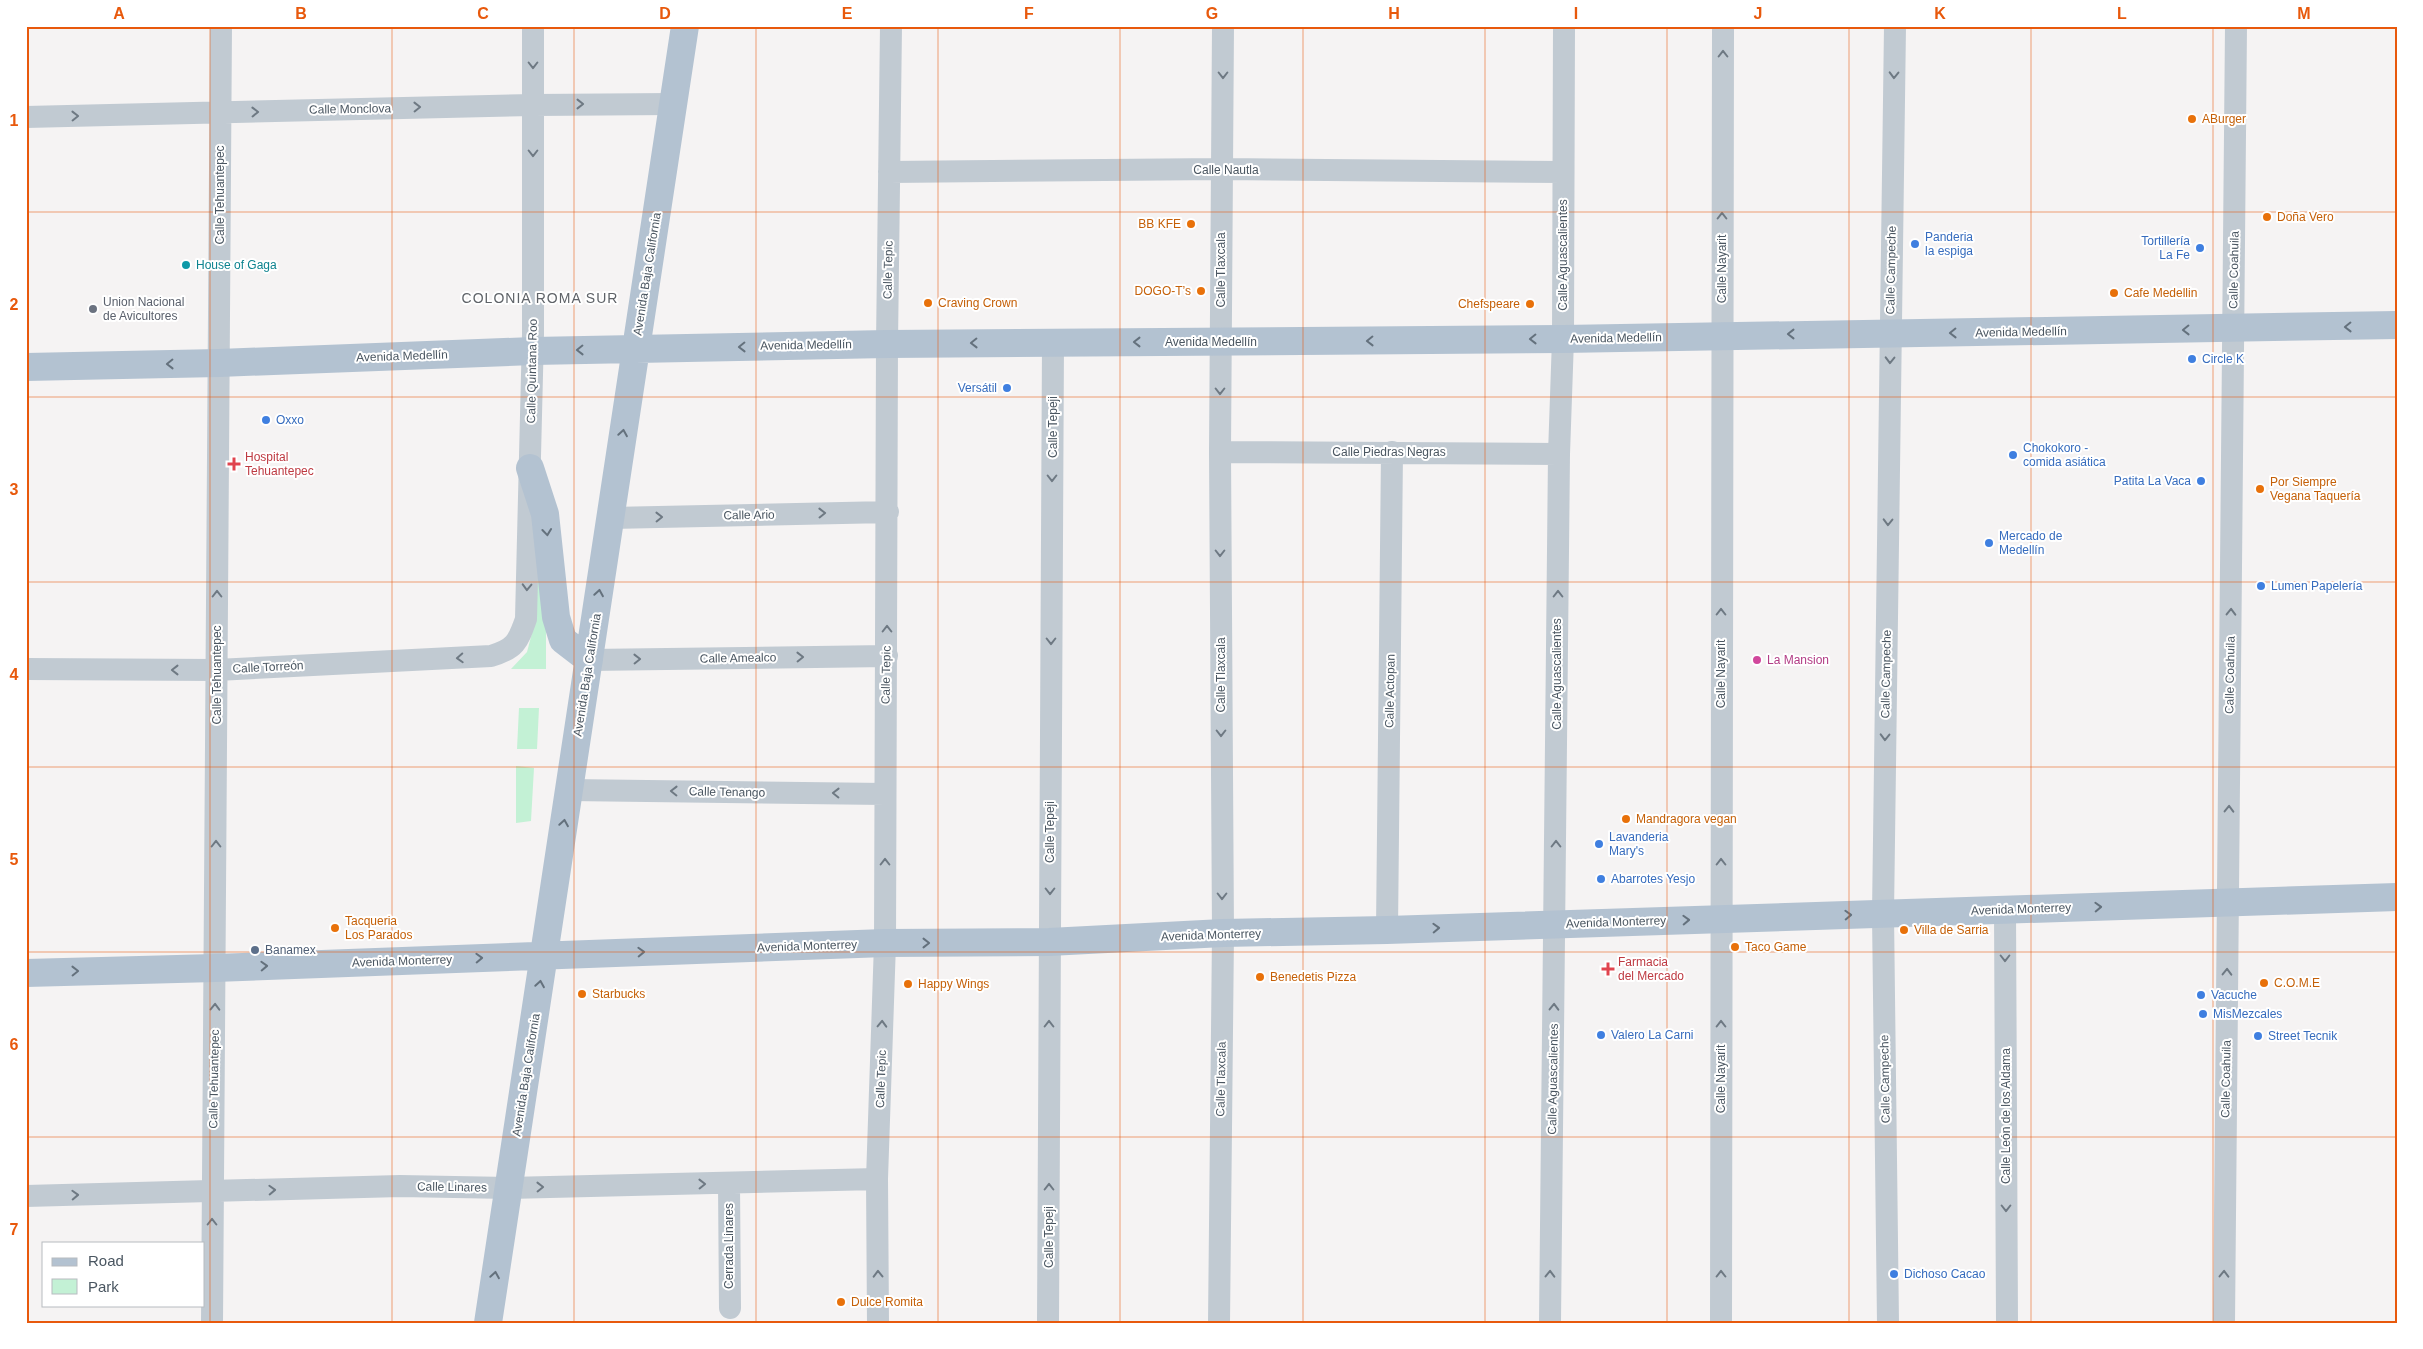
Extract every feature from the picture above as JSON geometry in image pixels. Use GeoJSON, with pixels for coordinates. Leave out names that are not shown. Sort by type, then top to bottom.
{"type":"FeatureCollection","features":[{"type":"Feature","properties":{"kind":"main road","name":"Avenida Baja California"},"geometry":{"type":"LineString","coordinates":[[488,1323],[685,26]]}},
{"type":"Feature","properties":{"kind":"main road","name":"Avenida Medellín"},"geometry":{"type":"LineString","coordinates":[[26,367],[219,363],[636,348],[1053,342],[1562,339],[1721,335],[2233,330],[2397,325]]}},
{"type":"Feature","properties":{"kind":"main road"},"geometry":{"type":"LineString","coordinates":[[530,468],[545,514],[556,616],[563,640],[589,660]]}},
{"type":"Feature","properties":{"kind":"main road","name":"Avenida Monterrey"},"geometry":{"type":"LineString","coordinates":[[26,973],[215,968],[885,943],[1049,942],[1222,934],[2397,897]]}},
{"type":"Feature","properties":{"kind":"street","name":"Calle Tehuantepec"},"geometry":{"type":"LineString","coordinates":[[212,1323],[221,26]]}},
{"type":"Feature","properties":{"kind":"street","name":"Calle Quintana Roo"},"geometry":{"type":"LineString","coordinates":[[508,651],[519,638],[526,619],[533,351],[533,26]]}},
{"type":"Feature","properties":{"kind":"street","name":"Calle Tepic"},"geometry":{"type":"LineString","coordinates":[[878,1323],[877,1179],[885,943],[888,512],[887,344],[891,26]]}},
{"type":"Feature","properties":{"kind":"street","name":"Calle Tlaxcala"},"geometry":{"type":"LineString","coordinates":[[1219,1323],[1222,934],[1220,452],[1223,26]]}},
{"type":"Feature","properties":{"kind":"street","name":"Calle Aguascalientes"},"geometry":{"type":"LineString","coordinates":[[1550,1323],[1564,26]]}},
{"type":"Feature","properties":{"kind":"street","name":"Calle Nayarit"},"geometry":{"type":"LineString","coordinates":[[1721,1323],[1721,335],[1723,26]]}},
{"type":"Feature","properties":{"kind":"street","name":"Calle Campeche"},"geometry":{"type":"LineString","coordinates":[[1888,1323],[1883,914],[1895,26]]}},
{"type":"Feature","properties":{"kind":"street","name":"Calle Coahuila"},"geometry":{"type":"LineString","coordinates":[[2224,1323],[2236,26]]}},
{"type":"Feature","properties":{"kind":"street","name":"Calle Monclova"},"geometry":{"type":"LineString","coordinates":[[26,117],[533,104],[673,104]]}},
{"type":"Feature","properties":{"kind":"street","name":"Calle Nautla"},"geometry":{"type":"LineString","coordinates":[[889,172],[1222,169],[1563,172]]}},
{"type":"Feature","properties":{"kind":"street","name":"Calle Tepeji"},"geometry":{"type":"LineString","coordinates":[[1048,1323],[1053,342]]}},
{"type":"Feature","properties":{"kind":"street","name":"Calle Piedras Negras"},"geometry":{"type":"LineString","coordinates":[[1220,452],[1558,454]]}},
{"type":"Feature","properties":{"kind":"street","name":"Calle Actopan"},"geometry":{"type":"LineString","coordinates":[[1387,930],[1392,452]]}},
{"type":"Feature","properties":{"kind":"street","name":"Calle Ario"},"geometry":{"type":"LineString","coordinates":[[610,518],[888,512]]}},
{"type":"Feature","properties":{"kind":"street","name":"Calle Torreón"},"geometry":{"type":"LineString","coordinates":[[26,670],[216,670],[491,656],[508,651]]}},
{"type":"Feature","properties":{"kind":"street","name":"Calle Amealco"},"geometry":{"type":"LineString","coordinates":[[589,660],[887,656]]}},
{"type":"Feature","properties":{"kind":"street","name":"Calle Tenango"},"geometry":{"type":"LineString","coordinates":[[569,790],[885,794]]}},
{"type":"Feature","properties":{"kind":"street","name":"Calle León de los Aldama"},"geometry":{"type":"LineString","coordinates":[[2005,910],[2007,1323]]}},
{"type":"Feature","properties":{"kind":"street","name":"Calle Linares"},"geometry":{"type":"LineString","coordinates":[[26,1196],[400,1186],[509,1188],[877,1179]]}},
{"type":"Feature","properties":{"kind":"street","name":"Cerrada Linares"},"geometry":{"type":"LineString","coordinates":[[729,1184],[730,1308]]}},
{"type":"Feature","properties":{"kind":"green space"},"geometry":{"type":"Polygon","coordinates":[[[534,516],[546,608],[546,669],[511,669],[527,652],[532,633],[534,516]]]}},
{"type":"Feature","properties":{"kind":"green space"},"geometry":{"type":"Polygon","coordinates":[[[519,708],[539,708],[537,749],[517,749],[519,708]]]}},
{"type":"Feature","properties":{"kind":"green space"},"geometry":{"type":"Polygon","coordinates":[[[516,766],[534,768],[531,821],[516,823],[516,766]]]}},
{"type":"Feature","properties":{"kind":"place","name":"ABurger"},"geometry":{"type":"Point","coordinates":[2192,119]}},
{"type":"Feature","properties":{"kind":"place","name":"Doña Vero"},"geometry":{"type":"Point","coordinates":[2267,217]}},
{"type":"Feature","properties":{"kind":"place","name":"BB KFE"},"geometry":{"type":"Point","coordinates":[1191,224]}},
{"type":"Feature","properties":{"kind":"place","name":"Panderia la espiga"},"geometry":{"type":"Point","coordinates":[1915,244]}},
{"type":"Feature","properties":{"kind":"place","name":"Tortillería La Fe"},"geometry":{"type":"Point","coordinates":[2200,248]}},
{"type":"Feature","properties":{"kind":"place","name":"House of Gaga"},"geometry":{"type":"Point","coordinates":[186,265]}},
{"type":"Feature","properties":{"kind":"place","name":"DOGO-T’s"},"geometry":{"type":"Point","coordinates":[1201,291]}},
{"type":"Feature","properties":{"kind":"place","name":"Cafe Medellin"},"geometry":{"type":"Point","coordinates":[2114,293]}},
{"type":"Feature","properties":{"kind":"place","name":"Craving Crown"},"geometry":{"type":"Point","coordinates":[928,303]}},
{"type":"Feature","properties":{"kind":"place","name":"Chefspeare"},"geometry":{"type":"Point","coordinates":[1530,304]}},
{"type":"Feature","properties":{"kind":"place","name":"Union Nacional de Avicultores"},"geometry":{"type":"Point","coordinates":[93,309]}},
{"type":"Feature","properties":{"kind":"place","name":"Circle K"},"geometry":{"type":"Point","coordinates":[2192,359]}},
{"type":"Feature","properties":{"kind":"place","name":"Versátil"},"geometry":{"type":"Point","coordinates":[1007,388]}},
{"type":"Feature","properties":{"kind":"place","name":"Oxxo"},"geometry":{"type":"Point","coordinates":[266,420]}},
{"type":"Feature","properties":{"kind":"place","name":"Chokokoro - comida asiática"},"geometry":{"type":"Point","coordinates":[2013,455]}},
{"type":"Feature","properties":{"kind":"place","name":"Hospital Tehuantepec"},"geometry":{"type":"Point","coordinates":[234,464]}},
{"type":"Feature","properties":{"kind":"place","name":"Patita La Vaca"},"geometry":{"type":"Point","coordinates":[2201,481]}},
{"type":"Feature","properties":{"kind":"place","name":"Por Siempre Vegana Taquería"},"geometry":{"type":"Point","coordinates":[2260,489]}},
{"type":"Feature","properties":{"kind":"place","name":"Mercado de Medellín"},"geometry":{"type":"Point","coordinates":[1989,543]}},
{"type":"Feature","properties":{"kind":"place","name":"Lumen Papelería"},"geometry":{"type":"Point","coordinates":[2261,586]}},
{"type":"Feature","properties":{"kind":"place","name":"La Mansion"},"geometry":{"type":"Point","coordinates":[1757,660]}},
{"type":"Feature","properties":{"kind":"place","name":"Mandragora vegan"},"geometry":{"type":"Point","coordinates":[1626,819]}},
{"type":"Feature","properties":{"kind":"place","name":"Lavanderia Mary's"},"geometry":{"type":"Point","coordinates":[1599,844]}},
{"type":"Feature","properties":{"kind":"place","name":"Abarrotes Yesjo"},"geometry":{"type":"Point","coordinates":[1601,879]}},
{"type":"Feature","properties":{"kind":"place","name":"Tacqueria Los Parados"},"geometry":{"type":"Point","coordinates":[335,928]}},
{"type":"Feature","properties":{"kind":"place","name":"Villa de Sarria"},"geometry":{"type":"Point","coordinates":[1904,930]}},
{"type":"Feature","properties":{"kind":"place","name":"Taco Game"},"geometry":{"type":"Point","coordinates":[1735,947]}},
{"type":"Feature","properties":{"kind":"place","name":"Banamex"},"geometry":{"type":"Point","coordinates":[255,950]}},
{"type":"Feature","properties":{"kind":"place","name":"Farmacia del Mercado"},"geometry":{"type":"Point","coordinates":[1608,969]}},
{"type":"Feature","properties":{"kind":"place","name":"Benedetis Pizza"},"geometry":{"type":"Point","coordinates":[1260,977]}},
{"type":"Feature","properties":{"kind":"place","name":"C.O.M.E"},"geometry":{"type":"Point","coordinates":[2264,983]}},
{"type":"Feature","properties":{"kind":"place","name":"Happy Wings"},"geometry":{"type":"Point","coordinates":[908,984]}},
{"type":"Feature","properties":{"kind":"place","name":"Starbucks"},"geometry":{"type":"Point","coordinates":[582,994]}},
{"type":"Feature","properties":{"kind":"place","name":"Vacuche"},"geometry":{"type":"Point","coordinates":[2201,995]}},
{"type":"Feature","properties":{"kind":"place","name":"MisMezcales"},"geometry":{"type":"Point","coordinates":[2203,1014]}},
{"type":"Feature","properties":{"kind":"place","name":"Valero La Carni"},"geometry":{"type":"Point","coordinates":[1601,1035]}},
{"type":"Feature","properties":{"kind":"place","name":"Street Tecnik"},"geometry":{"type":"Point","coordinates":[2258,1036]}},
{"type":"Feature","properties":{"kind":"place","name":"Dichoso Cacao"},"geometry":{"type":"Point","coordinates":[1894,1274]}},
{"type":"Feature","properties":{"kind":"place","name":"Dulce Romita"},"geometry":{"type":"Point","coordinates":[841,1302]}},
{"type":"Feature","properties":{"kind":"district","name":"COLONIA ROMA SUR"},"geometry":{"type":"Point","coordinates":[540,298]}}]}
